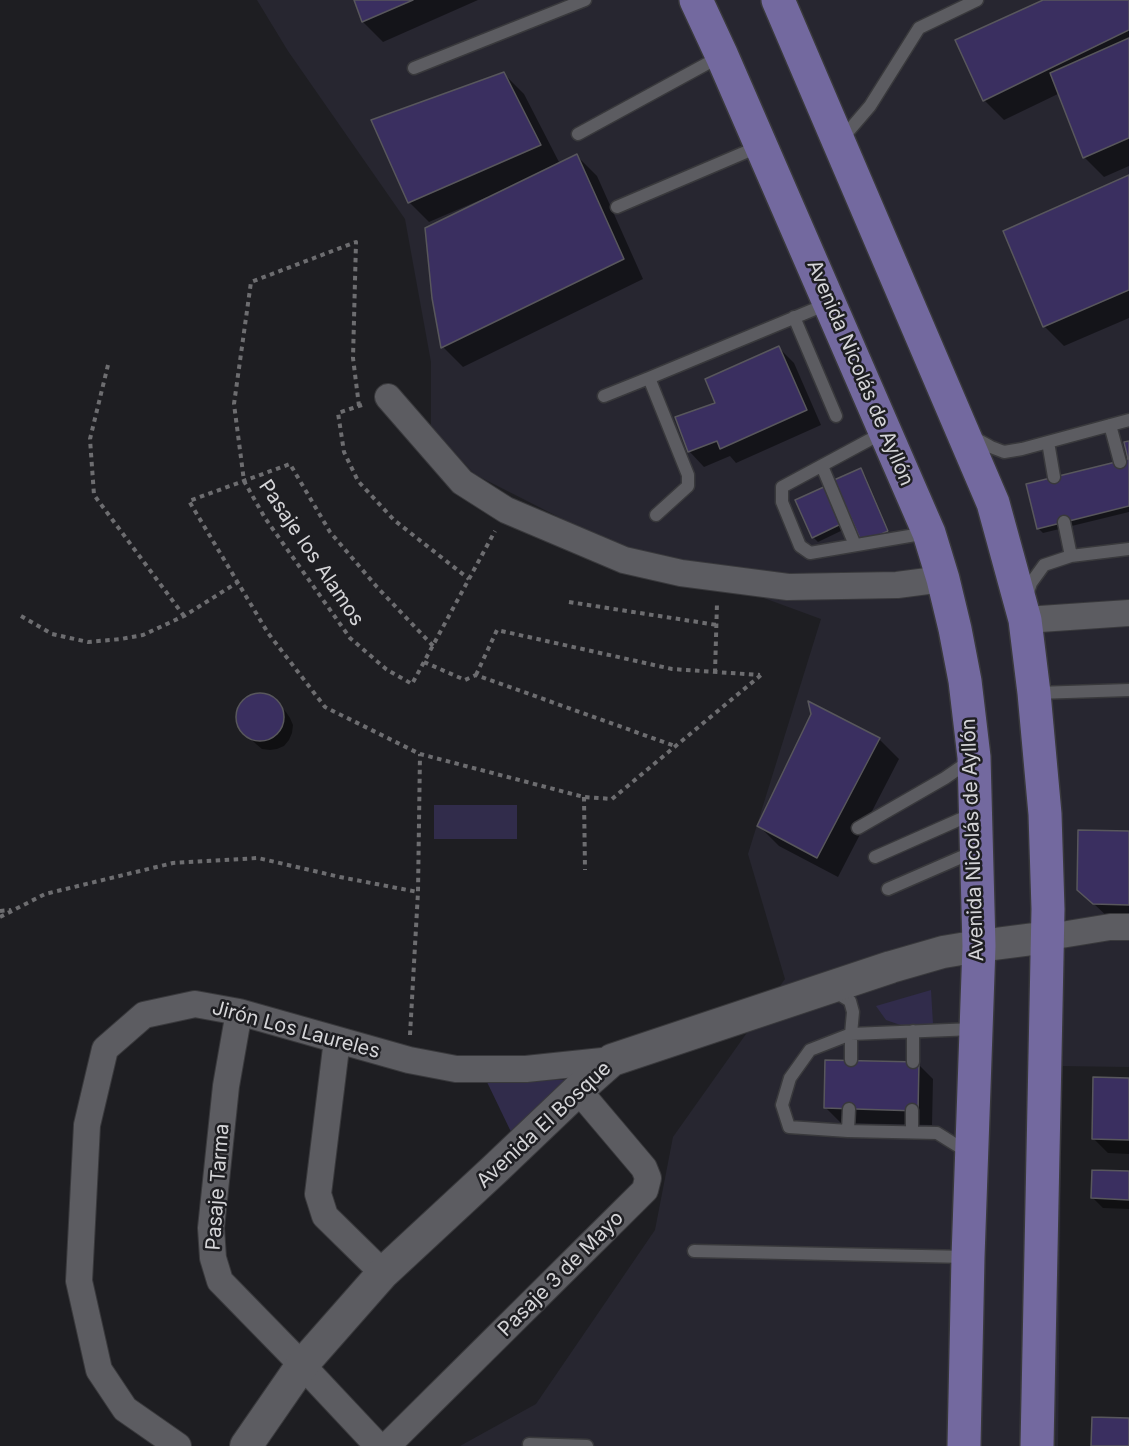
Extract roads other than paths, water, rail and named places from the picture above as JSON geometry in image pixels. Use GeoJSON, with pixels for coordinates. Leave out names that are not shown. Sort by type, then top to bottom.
{"type":"FeatureCollection","features":[{"type":"Feature","properties":{"kind":"main road","name":"Avenida Nicolás de Ayllón"},"geometry":{"type":"LineString","coordinates":[[696,0],[929,532],[943,579],[965,681],[974,757],[979,946],[964,1446]]}},
{"type":"Feature","properties":{"kind":"main road"},"geometry":{"type":"LineString","coordinates":[[778,0],[993,503],[1024,615],[1045,814],[1049,937],[1037,1446]]}},
{"type":"Feature","properties":{"kind":"street"},"geometry":{"type":"LineString","coordinates":[[388,397],[462,482],[506,510],[624,560],[681,573],[788,587],[897,585],[943,579]]}},
{"type":"Feature","properties":{"kind":"street"},"geometry":{"type":"LineString","coordinates":[[1024,615],[1129,613]]}},
{"type":"Feature","properties":{"kind":"street"},"geometry":{"type":"LineString","coordinates":[[1049,937],[1110,927],[1129,927]]}},
{"type":"Feature","properties":{"kind":"street","name":"Avenida El Bosque"},"geometry":{"type":"LineString","coordinates":[[246,1446],[302,1365],[383,1273],[578,1089],[612,1060],[828,987],[933,955],[979,946],[1049,937]]}},
{"type":"Feature","properties":{"kind":"street","name":"Jirón Los Laureles"},"geometry":{"type":"LineString","coordinates":[[178,1446],[125,1409],[99,1370],[79,1281],[87,1125],[105,1049],[144,1015],[195,1004],[239,1012],[409,1060],[456,1069],[526,1069],[612,1060]]}},
{"type":"Feature","properties":{"kind":"street","name":"Pasaje Tarma"},"geometry":{"type":"LineString","coordinates":[[239,1012],[226,1086],[211,1228],[213,1258],[220,1281],[302,1365]]}},
{"type":"Feature","properties":{"kind":"street"},"geometry":{"type":"LineString","coordinates":[[337,1040],[318,1194],[324,1216],[383,1273]]}},
{"type":"Feature","properties":{"kind":"street","name":"Pasaje 3 de Mayo"},"geometry":{"type":"LineString","coordinates":[[387,1446],[645,1190],[648,1178],[644,1168],[578,1089]]}},
{"type":"Feature","properties":{"kind":"street"},"geometry":{"type":"LineString","coordinates":[[302,1365],[378,1446]]}},
{"type":"Feature","properties":{"kind":"lane"},"geometry":{"type":"LineString","coordinates":[[414,68],[585,0]]}},
{"type":"Feature","properties":{"kind":"lane"},"geometry":{"type":"LineString","coordinates":[[839,142],[870,106],[919,28],[977,0]]}},
{"type":"Feature","properties":{"kind":"lane"},"geometry":{"type":"LineString","coordinates":[[578,134],[722,56]]}},
{"type":"Feature","properties":{"kind":"lane"},"geometry":{"type":"LineString","coordinates":[[617,207],[761,146]]}},
{"type":"Feature","properties":{"kind":"lane"},"geometry":{"type":"LineString","coordinates":[[604,396],[830,303]]}},
{"type":"Feature","properties":{"kind":"lane"},"geometry":{"type":"LineString","coordinates":[[794,317],[836,416]]}},
{"type":"Feature","properties":{"kind":"lane"},"geometry":{"type":"LineString","coordinates":[[649,378],[688,475],[688,486],[656,515]]}},
{"type":"Feature","properties":{"kind":"lane"},"geometry":{"type":"LineString","coordinates":[[962,430],[1004,452],[1129,420]]}},
{"type":"Feature","properties":{"kind":"lane"},"geometry":{"type":"LineString","coordinates":[[1110,425],[1120,462]]}},
{"type":"Feature","properties":{"kind":"lane"},"geometry":{"type":"LineString","coordinates":[[886,431],[782,487],[782,502],[800,546],[810,553],[929,532]]}},
{"type":"Feature","properties":{"kind":"lane"},"geometry":{"type":"LineString","coordinates":[[1048,442],[1054,477]]}},
{"type":"Feature","properties":{"kind":"lane"},"geometry":{"type":"LineString","coordinates":[[822,466],[855,545]]}},
{"type":"Feature","properties":{"kind":"lane"},"geometry":{"type":"LineString","coordinates":[[1064,522],[1071,556]]}},
{"type":"Feature","properties":{"kind":"lane"},"geometry":{"type":"LineString","coordinates":[[1024,615],[1030,583],[1044,565],[1071,556],[1129,549]]}},
{"type":"Feature","properties":{"kind":"lane"},"geometry":{"type":"LineString","coordinates":[[1034,693],[1129,690]]}},
{"type":"Feature","properties":{"kind":"lane"},"geometry":{"type":"LineString","coordinates":[[858,828],[945,778],[974,757]]}},
{"type":"Feature","properties":{"kind":"lane"},"geometry":{"type":"LineString","coordinates":[[875,857],[976,813]]}},
{"type":"Feature","properties":{"kind":"lane"},"geometry":{"type":"LineString","coordinates":[[888,889],[977,850]]}},
{"type":"Feature","properties":{"kind":"lane"},"geometry":{"type":"LineString","coordinates":[[828,987],[850,1001],[853,1012],[851,1060]]}},
{"type":"Feature","properties":{"kind":"lane"},"geometry":{"type":"LineString","coordinates":[[971,1155],[937,1133],[789,1127],[782,1105],[790,1078],[810,1050],[851,1034],[976,1029]]}},
{"type":"Feature","properties":{"kind":"lane"},"geometry":{"type":"LineString","coordinates":[[913,1062],[914,1030]]}},
{"type":"Feature","properties":{"kind":"lane"},"geometry":{"type":"LineString","coordinates":[[848,1131],[849,1109]]}},
{"type":"Feature","properties":{"kind":"lane"},"geometry":{"type":"LineString","coordinates":[[912,1110],[912,1132]]}},
{"type":"Feature","properties":{"kind":"lane"},"geometry":{"type":"LineString","coordinates":[[694,1251],[968,1257]]}},
{"type":"Feature","properties":{"kind":"lane"},"geometry":{"type":"LineString","coordinates":[[529,1444],[587,1446]]}}]}
